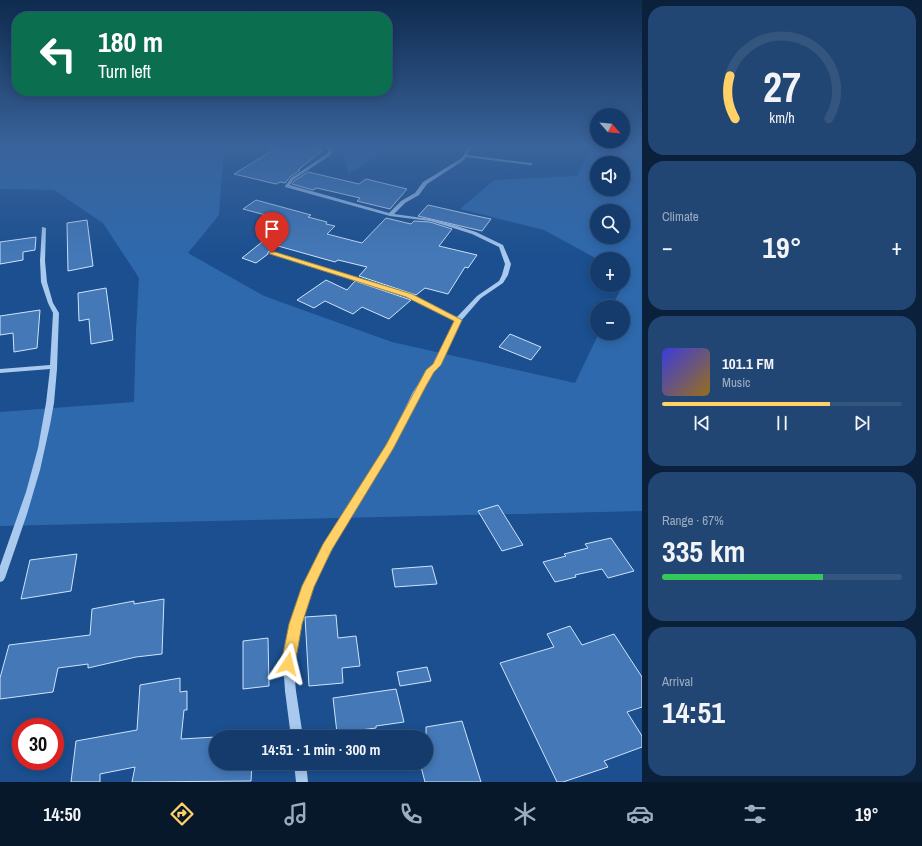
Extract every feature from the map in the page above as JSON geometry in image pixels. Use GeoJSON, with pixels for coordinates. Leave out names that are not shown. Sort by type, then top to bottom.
{"type":"FeatureCollection","features":[{"type":"Feature","properties":{"kind":"street"},"geometry":{"type":"LineString","coordinates":[[290,182],[287,186],[390,215],[430,220],[474,233],[501,246],[508,264],[501,282],[479,297],[458,320],[437,365],[430,370],[390,447],[327,547],[308,586],[295,624],[288,664],[296,730]]}},
{"type":"Feature","properties":{"kind":"street"},"geometry":{"type":"LineString","coordinates":[[390,215],[403,202],[417,194],[426,182]]}},
{"type":"Feature","properties":{"kind":"street"},"geometry":{"type":"LineString","coordinates":[[0,578],[20,525],[40,453],[49,405],[56,313],[48,300],[41,264],[44,228]]}},
{"type":"Feature","properties":{"kind":"street"},"geometry":{"type":"LineString","coordinates":[[272,253],[409,295],[458,320]]}},
{"type":"Feature","properties":{"kind":"street"},"geometry":{"type":"LineString","coordinates":[[0,370],[53,367]]}},
{"type":"Feature","properties":{"kind":"street"},"geometry":{"type":"LineString","coordinates":[[301,770],[302,782]]}},
{"type":"Feature","properties":{"kind":"shaded area"},"geometry":{"type":"Polygon","coordinates":[[[0,182],[221,182],[219,215],[188,253],[264,296],[392,342],[575,383],[596,340],[630,340],[630,300],[615,300],[619,292],[630,292],[630,252],[590,252],[590,255],[544,230],[460,209],[491,182],[590,182],[590,196],[630,196],[630,182],[642,182],[642,511],[0,526],[0,412],[134,402],[139,278],[103,223],[54,190],[0,189],[0,182]]]}},
{"type":"Feature","properties":{"kind":"building"},"geometry":{"type":"Polygon","coordinates":[[[293,182],[353,182],[359,184],[361,182],[380,182],[407,189],[390,209],[357,201],[360,198],[317,188],[313,190],[292,184],[293,182]]]}},
{"type":"Feature","properties":{"kind":"building"},"geometry":{"type":"Polygon","coordinates":[[[256,200],[311,215],[308,217],[327,222],[326,224],[335,226],[327,234],[362,243],[386,218],[411,224],[414,221],[430,222],[452,229],[439,246],[477,255],[468,268],[465,267],[448,294],[425,288],[416,295],[359,276],[367,267],[338,260],[335,262],[278,246],[268,252],[268,254],[256,263],[242,258],[277,230],[261,226],[273,217],[243,209],[256,200]]]}},
{"type":"Feature","properties":{"kind":"building"},"geometry":{"type":"Polygon","coordinates":[[[428,205],[491,219],[482,231],[418,216],[428,205]]]}},
{"type":"Feature","properties":{"kind":"building"},"geometry":{"type":"Polygon","coordinates":[[[87,220],[93,266],[68,271],[67,223],[87,220]]]}},
{"type":"Feature","properties":{"kind":"building"},"geometry":{"type":"Polygon","coordinates":[[[36,237],[35,250],[23,252],[23,260],[0,264],[0,242],[36,237]]]}},
{"type":"Feature","properties":{"kind":"building"},"geometry":{"type":"Polygon","coordinates":[[[326,280],[347,290],[355,281],[411,300],[389,319],[362,307],[353,314],[325,301],[314,308],[297,300],[326,280]]]}},
{"type":"Feature","properties":{"kind":"building"},"geometry":{"type":"Polygon","coordinates":[[[106,288],[113,340],[91,344],[89,319],[79,321],[78,293],[106,288]]]}},
{"type":"Feature","properties":{"kind":"building"},"geometry":{"type":"Polygon","coordinates":[[[40,310],[37,348],[14,352],[13,333],[0,335],[0,316],[40,310]]]}},
{"type":"Feature","properties":{"kind":"building"},"geometry":{"type":"Polygon","coordinates":[[[510,334],[541,347],[531,360],[499,347],[510,334]]]}},
{"type":"Feature","properties":{"kind":"building"},"geometry":{"type":"Polygon","coordinates":[[[498,505],[523,545],[502,551],[478,511],[498,505]]]}},
{"type":"Feature","properties":{"kind":"building"},"geometry":{"type":"Polygon","coordinates":[[[611,538],[634,571],[608,578],[602,569],[575,575],[576,577],[555,582],[543,562],[566,556],[564,554],[588,548],[585,544],[611,538]]]}},
{"type":"Feature","properties":{"kind":"building"},"geometry":{"type":"Polygon","coordinates":[[[77,554],[71,591],[21,599],[30,560],[77,554]]]}},
{"type":"Feature","properties":{"kind":"building"},"geometry":{"type":"Polygon","coordinates":[[[432,566],[437,584],[395,587],[392,569],[432,566]]]}},
{"type":"Feature","properties":{"kind":"building"},"geometry":{"type":"Polygon","coordinates":[[[164,599],[162,654],[136,657],[88,668],[88,664],[58,668],[53,692],[0,699],[0,678],[9,645],[90,635],[92,609],[134,601],[134,604],[164,599]]]}},
{"type":"Feature","properties":{"kind":"building"},"geometry":{"type":"Polygon","coordinates":[[[336,615],[338,638],[356,636],[360,666],[342,668],[343,683],[309,686],[305,617],[336,615]]]}},
{"type":"Feature","properties":{"kind":"building"},"geometry":{"type":"Polygon","coordinates":[[[570,626],[582,645],[614,634],[642,677],[642,707],[627,712],[642,736],[642,747],[604,761],[608,767],[563,782],[557,782],[500,663],[554,647],[547,634],[570,626]]]}},
{"type":"Feature","properties":{"kind":"building"},"geometry":{"type":"Polygon","coordinates":[[[268,638],[269,686],[243,689],[243,641],[268,638]]]}},
{"type":"Feature","properties":{"kind":"building"},"geometry":{"type":"Polygon","coordinates":[[[427,667],[431,681],[400,686],[397,672],[427,667]]]}},
{"type":"Feature","properties":{"kind":"building"},"geometry":{"type":"Polygon","coordinates":[[[180,678],[180,692],[187,691],[187,710],[184,710],[181,739],[209,737],[209,770],[252,770],[251,781],[132,782],[135,767],[100,774],[100,782],[71,782],[76,741],[137,730],[140,685],[180,678]]]}},
{"type":"Feature","properties":{"kind":"building"},"geometry":{"type":"Polygon","coordinates":[[[396,689],[404,722],[360,730],[337,730],[333,698],[396,689]]]}},
{"type":"Feature","properties":{"kind":"building"},"geometry":{"type":"Polygon","coordinates":[[[462,721],[481,782],[425,782],[422,770],[433,770],[433,730],[426,730],[426,727],[462,721]]]}},
{"type":"Feature","properties":{"kind":"route"},"geometry":{"type":"LineString","coordinates":[[272,253],[358,279],[368,284],[409,295],[458,320],[437,365],[430,370],[390,447],[327,547],[308,586],[295,624],[288,664]]}}]}
